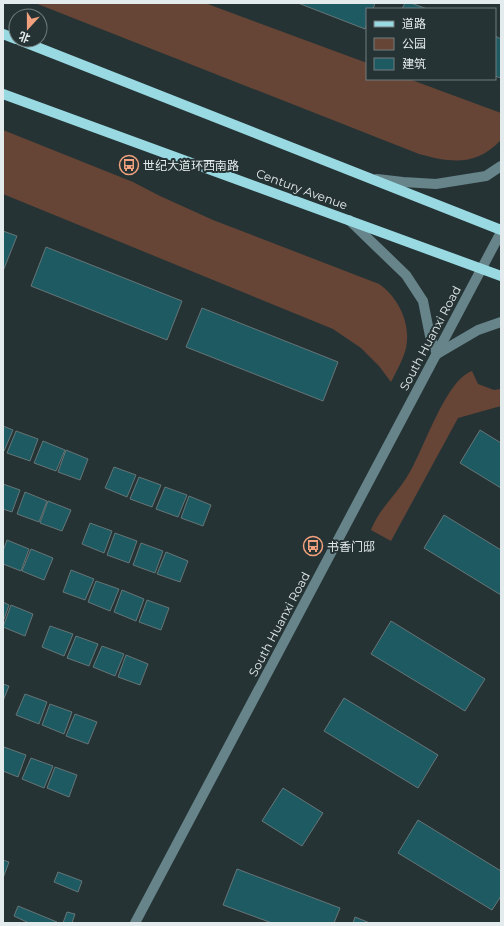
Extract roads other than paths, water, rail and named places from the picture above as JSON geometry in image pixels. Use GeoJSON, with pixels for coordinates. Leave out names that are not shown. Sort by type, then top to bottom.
{"type":"FeatureCollection","features":[{"type":"Feature","properties":{"kind":"main road"},"geometry":{"type":"LineString","coordinates":[[37,48],[501,231]]}},
{"type":"Feature","properties":{"kind":"main road","name":"Century Avenue"},"geometry":{"type":"LineString","coordinates":[[3,94],[501,276]]}},
{"type":"Feature","properties":{"kind":"street"},"geometry":{"type":"LineString","coordinates":[[367,177],[403,182],[436,184],[486,176],[501,166]]}},
{"type":"Feature","properties":{"kind":"street"},"geometry":{"type":"LineString","coordinates":[[349,220],[406,275],[423,301],[430,336],[436,354],[478,330],[501,322]]}},
{"type":"Feature","properties":{"kind":"street","name":"South Huanxi Road"},"geometry":{"type":"LineString","coordinates":[[135,923],[501,231]]}},
{"type":"Feature","properties":{"kind":"place","name":"世纪大道环西南路"},"geometry":{"type":"Point","coordinates":[129,165]}},
{"type":"Feature","properties":{"kind":"place","name":"书香门邸"},"geometry":{"type":"Point","coordinates":[313,546]}}]}
